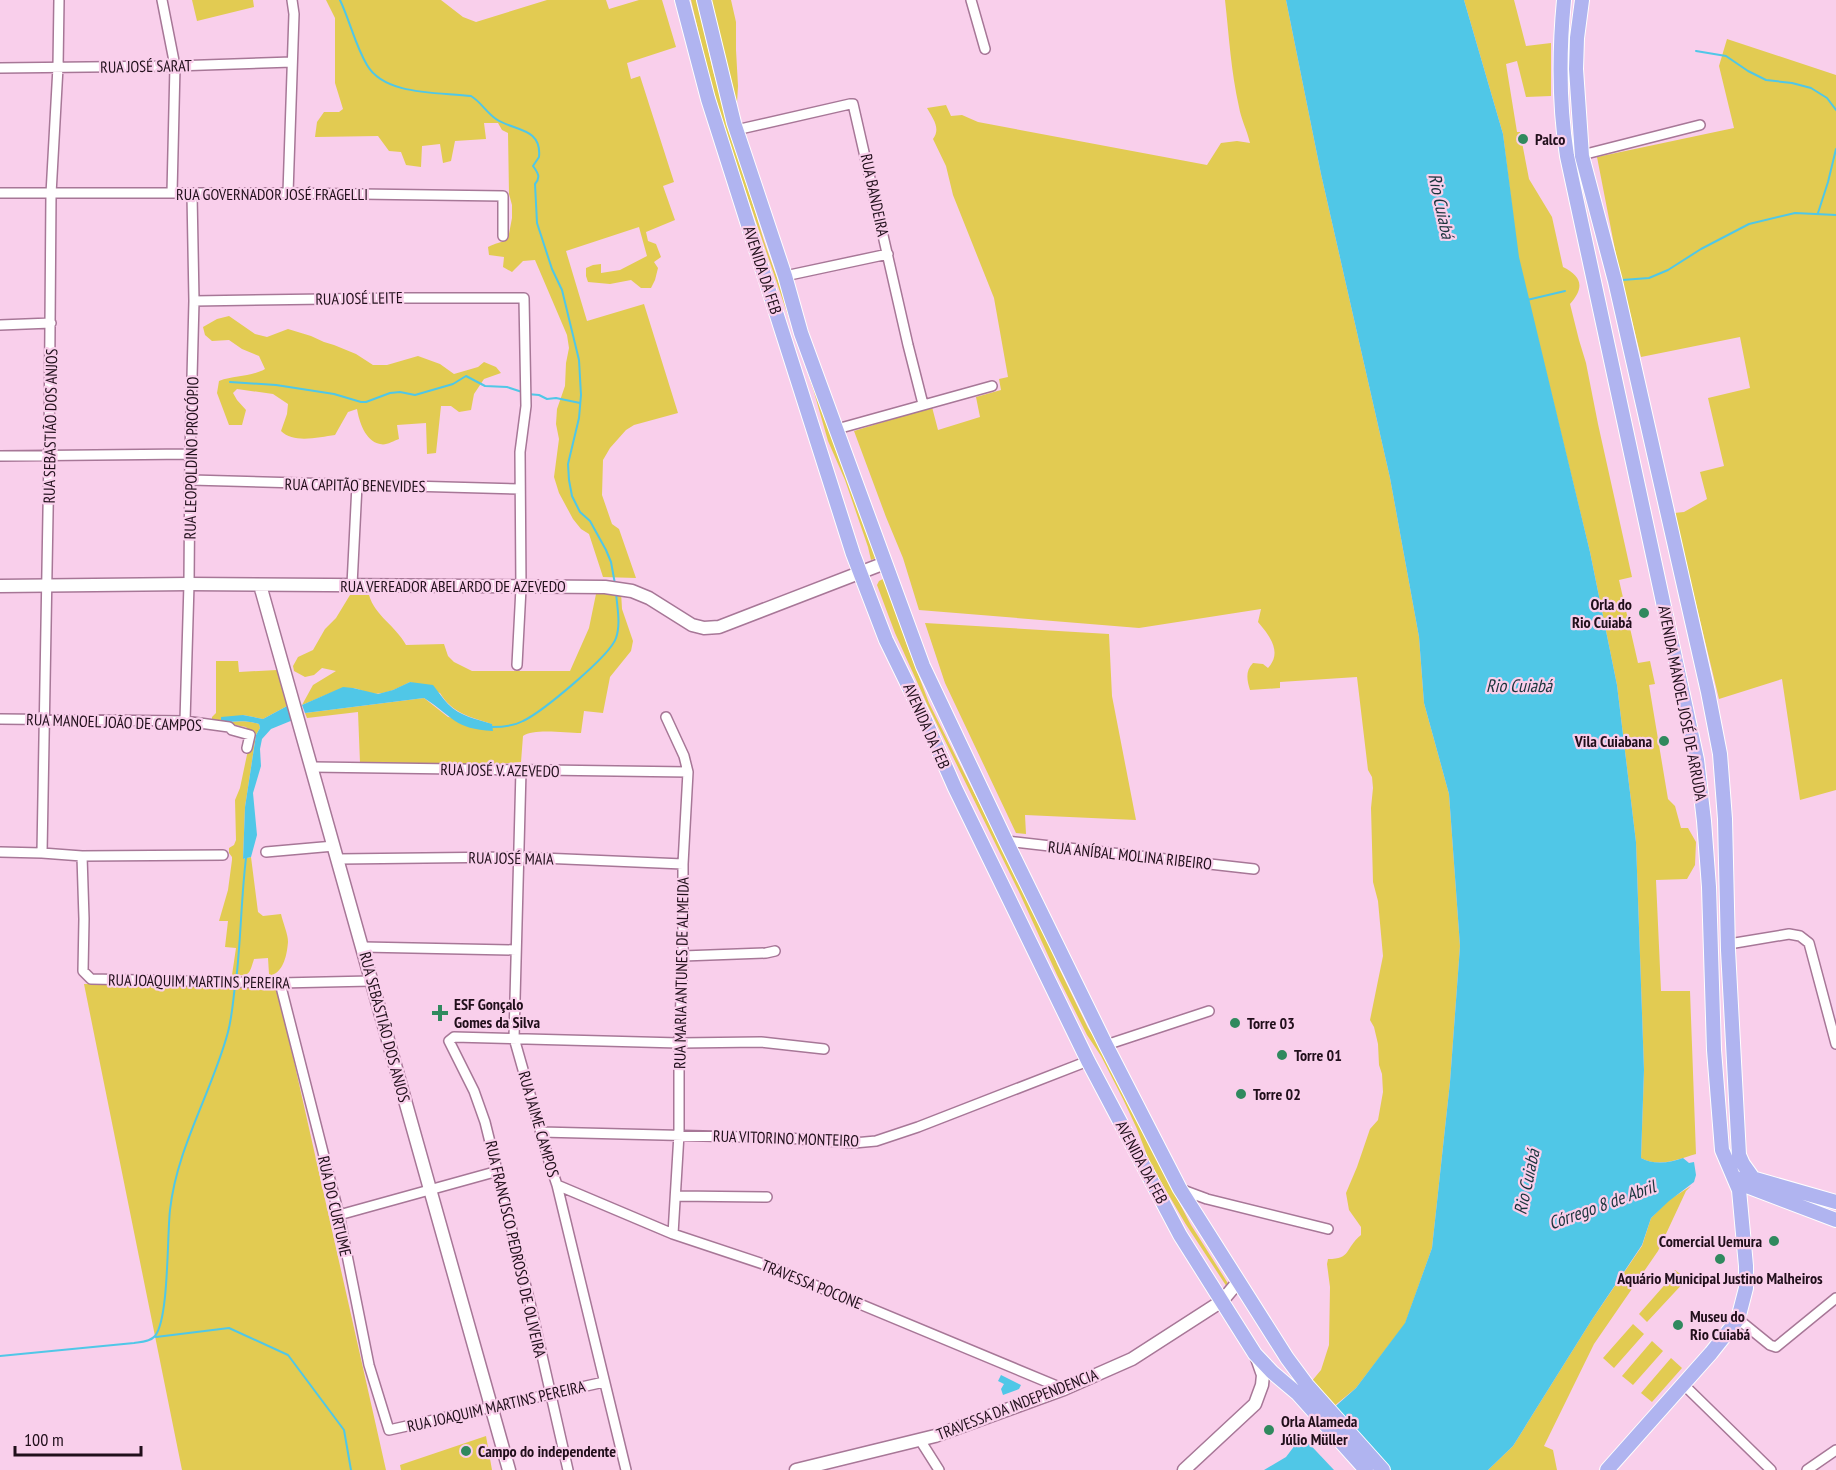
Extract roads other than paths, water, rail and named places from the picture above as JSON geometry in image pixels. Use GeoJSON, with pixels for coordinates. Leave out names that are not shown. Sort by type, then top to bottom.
{"type":"FeatureCollection","features":[{"type":"Feature","properties":{"kind":"main road","name":"AVENIDA DA FEB"},"geometry":{"type":"LineString","coordinates":[[681,0],[708,99],[811,424],[860,572],[886,640],[955,788],[1088,1061],[1180,1234],[1256,1354],[1272,1372],[1302,1390]]}},
{"type":"Feature","properties":{"kind":"main road","name":"AVENIDA DA FEB"},"geometry":{"type":"LineString","coordinates":[[704,0],[736,130],[785,276],[801,333],[885,563],[895,567],[897,571],[930,666],[938,697],[1106,1045],[1180,1189],[1302,1390]]}},
{"type":"Feature","properties":{"kind":"main road","name":"AVENIDA MANOEL JOSÉ DE ARRUDA"},"geometry":{"type":"LineString","coordinates":[[1564,0],[1560,68],[1562,126],[1567,156],[1697,760],[1702,794],[1709,887],[1714,1050],[1722,1150],[1740,1194],[1746,1266],[1746,1288],[1738,1319],[1712,1353],[1607,1470]]}},
{"type":"Feature","properties":{"kind":"main road","name":"AVENIDA MANOEL JOSÉ DE ARRUDA"},"geometry":{"type":"LineString","coordinates":[[1582,0],[1576,69],[1582,156],[1617,292],[1708,692],[1719,754],[1725,819],[1738,1147],[1743,1164],[1753,1178]]}},
{"type":"Feature","properties":{"kind":"main road"},"geometry":{"type":"LineString","coordinates":[[1666,615],[1689,608]]}},
{"type":"Feature","properties":{"kind":"main road"},"geometry":{"type":"LineString","coordinates":[[1724,1158],[1733,1159],[1738,1147]]}},
{"type":"Feature","properties":{"kind":"main road"},"geometry":{"type":"LineString","coordinates":[[1736,1182],[1743,1177],[1753,1178],[1836,1202]]}},
{"type":"Feature","properties":{"kind":"main road"},"geometry":{"type":"LineString","coordinates":[[1736,1182],[1836,1220]]}},
{"type":"Feature","properties":{"kind":"main road"},"geometry":{"type":"LineString","coordinates":[[1302,1390],[1366,1470]]}},
{"type":"Feature","properties":{"kind":"main road"},"geometry":{"type":"LineString","coordinates":[[1302,1390],[1383,1470]]}},
{"type":"Feature","properties":{"kind":"street","name":"RUA SEBASTIÃO DOS ANJOS"},"geometry":{"type":"LineString","coordinates":[[42,853],[51,194],[58,67],[58,0]]}},
{"type":"Feature","properties":{"kind":"street"},"geometry":{"type":"LineString","coordinates":[[162,0],[175,66],[172,193]]}},
{"type":"Feature","properties":{"kind":"street"},"geometry":{"type":"LineString","coordinates":[[288,193],[294,14],[292,0]]}},
{"type":"Feature","properties":{"kind":"street"},"geometry":{"type":"LineString","coordinates":[[971,0],[985,49]]}},
{"type":"Feature","properties":{"kind":"street","name":"RUA JOSÉ SARAT"},"geometry":{"type":"LineString","coordinates":[[0,68],[292,62]]}},
{"type":"Feature","properties":{"kind":"street","name":"RUA BANDEIRA"},"geometry":{"type":"LineString","coordinates":[[736,130],[853,104],[923,404]]}},
{"type":"Feature","properties":{"kind":"street"},"geometry":{"type":"LineString","coordinates":[[1567,156],[1582,156],[1700,125]]}},
{"type":"Feature","properties":{"kind":"street","name":"RUA GOVERNADOR JOSÉ FRAGELLI"},"geometry":{"type":"LineString","coordinates":[[0,193],[503,196],[503,236]]}},
{"type":"Feature","properties":{"kind":"street","name":"RUA LEOPOLDINO PROCÓPIO"},"geometry":{"type":"LineString","coordinates":[[184,721],[194,301],[192,194]]}},
{"type":"Feature","properties":{"kind":"street"},"geometry":{"type":"LineString","coordinates":[[785,276],[888,254]]}},
{"type":"Feature","properties":{"kind":"street","name":"RUA JOSÉ LEITE"},"geometry":{"type":"LineString","coordinates":[[194,301],[524,298],[526,399],[520,452],[520,489]]}},
{"type":"Feature","properties":{"kind":"street"},"geometry":{"type":"LineString","coordinates":[[0,325],[51,323]]}},
{"type":"Feature","properties":{"kind":"street"},"geometry":{"type":"LineString","coordinates":[[837,429],[992,386]]}},
{"type":"Feature","properties":{"kind":"street"},"geometry":{"type":"LineString","coordinates":[[0,456],[190,454]]}},
{"type":"Feature","properties":{"kind":"street","name":"RUA CAPITÃO BENEVIDES"},"geometry":{"type":"LineString","coordinates":[[190,480],[520,489]]}},
{"type":"Feature","properties":{"kind":"street"},"geometry":{"type":"LineString","coordinates":[[352,585],[357,485]]}},
{"type":"Feature","properties":{"kind":"street"},"geometry":{"type":"LineString","coordinates":[[518,665],[521,588],[520,489]]}},
{"type":"Feature","properties":{"kind":"street","name":"RUA VEREADOR ABELARDO DE AZEVEDO"},"geometry":{"type":"LineString","coordinates":[[0,586],[189,584],[605,587],[624,589],[649,598],[692,625],[704,628],[719,627],[885,563]]}},
{"type":"Feature","properties":{"kind":"street","name":"RUA SEBASTIÃO DOS ANJOS"},"geometry":{"type":"LineString","coordinates":[[260,585],[339,859],[371,981],[509,1470]]}},
{"type":"Feature","properties":{"kind":"street","name":"RUA MARIA ANTUNES DE ALMEIDA"},"geometry":{"type":"LineString","coordinates":[[666,717],[684,756],[688,772],[683,864],[683,956],[673,1233]]}},
{"type":"Feature","properties":{"kind":"street","name":"RUA MANOEL JOÃO DE CAMPOS"},"geometry":{"type":"LineString","coordinates":[[0,719],[184,721],[229,727],[250,735],[247,748]]}},
{"type":"Feature","properties":{"kind":"street","name":"RUA JOSÉ V. AZEVEDO"},"geometry":{"type":"LineString","coordinates":[[312,767],[688,772]]}},
{"type":"Feature","properties":{"kind":"street","name":"RUA JAIME CAMPOS"},"geometry":{"type":"LineString","coordinates":[[521,770],[514,1038],[557,1185],[626,1470]]}},
{"type":"Feature","properties":{"kind":"street","name":"RUA ANÍBAL MOLINA RIBEIRO"},"geometry":{"type":"LineString","coordinates":[[1006,841],[1254,869]]}},
{"type":"Feature","properties":{"kind":"street"},"geometry":{"type":"LineString","coordinates":[[266,852],[334,846]]}},
{"type":"Feature","properties":{"kind":"street"},"geometry":{"type":"LineString","coordinates":[[0,852],[81,856],[223,855]]}},
{"type":"Feature","properties":{"kind":"street","name":"RUA JOAQUIM MARTINS PEREIRA"},"geometry":{"type":"LineString","coordinates":[[81,856],[84,919],[83,971],[91,980],[371,981]]}},
{"type":"Feature","properties":{"kind":"street","name":"RUA JOSÉ MAIA"},"geometry":{"type":"LineString","coordinates":[[339,859],[518,857],[683,864]]}},
{"type":"Feature","properties":{"kind":"street"},"geometry":{"type":"LineString","coordinates":[[1729,944],[1790,934],[1800,936],[1809,943],[1836,1044]]}},
{"type":"Feature","properties":{"kind":"street"},"geometry":{"type":"LineString","coordinates":[[363,947],[516,950]]}},
{"type":"Feature","properties":{"kind":"street"},"geometry":{"type":"LineString","coordinates":[[683,956],[775,951]]}},
{"type":"Feature","properties":{"kind":"street","name":"RUA DO CURTUME"},"geometry":{"type":"LineString","coordinates":[[280,982],[339,1215],[369,1365],[389,1430]]}},
{"type":"Feature","properties":{"kind":"street"},"geometry":{"type":"LineString","coordinates":[[1106,1045],[1209,1011]]}},
{"type":"Feature","properties":{"kind":"street","name":"RUA FRANCISCO PEDROSO DE OLIVEIRA"},"geometry":{"type":"LineString","coordinates":[[514,1038],[454,1037],[448,1043],[474,1091],[485,1122],[568,1470]]}},
{"type":"Feature","properties":{"kind":"street"},"geometry":{"type":"LineString","coordinates":[[514,1038],[679,1043],[761,1042],[825,1049]]}},
{"type":"Feature","properties":{"kind":"street","name":"RUA VITORINO MONTEIRO"},"geometry":{"type":"LineString","coordinates":[[541,1132],[678,1134],[854,1143],[876,1141],[1088,1061]]}},
{"type":"Feature","properties":{"kind":"street"},"geometry":{"type":"LineString","coordinates":[[339,1215],[498,1171]]}},
{"type":"Feature","properties":{"kind":"street","name":"TRAVESSA POCONE"},"geometry":{"type":"LineString","coordinates":[[557,1185],[673,1233],[766,1265],[1064,1389]]}},
{"type":"Feature","properties":{"kind":"street"},"geometry":{"type":"LineString","coordinates":[[1180,1189],[1207,1199],[1328,1229]]}},
{"type":"Feature","properties":{"kind":"street"},"geometry":{"type":"LineString","coordinates":[[676,1196],[766,1197]]}},
{"type":"Feature","properties":{"kind":"street"},"geometry":{"type":"LineString","coordinates":[[1195,1214],[1207,1199]]}},
{"type":"Feature","properties":{"kind":"street","name":"TRAVESSA DA INDEPENDENCIA"},"geometry":{"type":"LineString","coordinates":[[796,1470],[920,1440],[1064,1389],[1132,1359],[1222,1301],[1238,1282]]}},
{"type":"Feature","properties":{"kind":"street"},"geometry":{"type":"LineString","coordinates":[[1738,1319],[1770,1345],[1776,1347],[1836,1298]]}},
{"type":"Feature","properties":{"kind":"street"},"geometry":{"type":"LineString","coordinates":[[1184,1470],[1255,1404],[1263,1375],[1256,1354]]}},
{"type":"Feature","properties":{"kind":"street","name":"RUA JOAQUIM MARTINS PEREIRA"},"geometry":{"type":"LineString","coordinates":[[389,1430],[604,1382]]}},
{"type":"Feature","properties":{"kind":"street"},"geometry":{"type":"LineString","coordinates":[[1683,1384],[1771,1470]]}},
{"type":"Feature","properties":{"kind":"street"},"geometry":{"type":"LineString","coordinates":[[920,1440],[939,1470]]}},
{"type":"Feature","properties":{"kind":"street"},"geometry":{"type":"LineString","coordinates":[[1807,1470],[1836,1450]]}},
{"type":"Feature","properties":{"kind":"water","name":"Rio Cuiabá"},"geometry":{"type":"Polygon","coordinates":[[[1286,0],[1464,0],[1503,134],[1519,257],[1590,552],[1617,685],[1636,842],[1644,1070],[1641,1158],[1651,1162],[1662,1162],[1683,1158],[1689,1163],[1694,1162],[1696,1175],[1694,1182],[1651,1218],[1642,1245],[1591,1321],[1513,1446],[1488,1470],[1264,1470],[1286,1457],[1302,1436],[1356,1388],[1405,1323],[1432,1248],[1450,1082],[1460,946],[1449,794],[1424,703],[1419,637],[1390,478],[1321,174],[1286,0]]]}},
{"type":"Feature","properties":{"kind":"water"},"geometry":{"type":"Polygon","coordinates":[[[410,682],[433,685],[452,708],[469,717],[492,724],[493,731],[462,725],[424,698],[305,713],[302,705],[343,687],[378,694],[410,682]]]}},
{"type":"Feature","properties":{"kind":"water"},"geometry":{"type":"Polygon","coordinates":[[[289,705],[293,720],[271,729],[262,739],[261,766],[253,793],[257,835],[251,857],[243,859],[245,807],[256,735],[260,728],[259,724],[250,722],[221,723],[221,717],[243,715],[263,719],[289,705]]]}},
{"type":"Feature","properties":{"kind":"water"},"geometry":{"type":"Polygon","coordinates":[[[1001,1375],[1021,1385],[1019,1389],[1003,1395],[1001,1389],[1004,1384],[998,1381],[1001,1375]]]}},
{"type":"Feature","properties":{"kind":"waterway"},"geometry":{"type":"LineString","coordinates":[[340,0],[363,57],[375,75],[386,82],[414,91],[471,96],[496,119],[525,131],[536,140],[539,157],[533,166],[538,177],[535,184],[537,223],[552,269],[562,290],[579,360],[581,395],[579,418],[568,464],[569,480],[572,496],[580,512],[590,521],[606,550],[615,584]]}},
{"type":"Feature","properties":{"kind":"waterway"},"geometry":{"type":"LineString","coordinates":[[1696,51],[1726,56],[1766,80],[1811,88],[1827,98],[1836,110]]}},
{"type":"Feature","properties":{"kind":"waterway"},"geometry":{"type":"LineString","coordinates":[[1818,213],[1836,149]]}},
{"type":"Feature","properties":{"kind":"waterway"},"geometry":{"type":"LineString","coordinates":[[1622,280],[1649,278],[1668,270],[1701,249],[1749,224],[1795,213],[1836,215]]}},
{"type":"Feature","properties":{"kind":"waterway"},"geometry":{"type":"LineString","coordinates":[[1527,300],[1565,291]]}},
{"type":"Feature","properties":{"kind":"waterway"},"geometry":{"type":"LineString","coordinates":[[230,382],[276,385],[334,394],[361,402],[390,393],[415,395],[453,384],[466,376],[485,386],[507,387],[522,392]]}},
{"type":"Feature","properties":{"kind":"waterway"},"geometry":{"type":"LineString","coordinates":[[527,394],[580,403]]}},
{"type":"Feature","properties":{"kind":"waterway"},"geometry":{"type":"LineString","coordinates":[[492,727],[516,724],[532,716],[559,696],[602,657],[616,638],[618,627],[616,592]]}},
{"type":"Feature","properties":{"kind":"waterway"},"geometry":{"type":"LineString","coordinates":[[236,981],[246,858]]}},
{"type":"Feature","properties":{"kind":"waterway"},"geometry":{"type":"LineString","coordinates":[[0,1356],[148,1341],[155,1336],[163,1313],[170,1210],[174,1187],[187,1142],[228,1032],[235,986]]}},
{"type":"Feature","properties":{"kind":"waterway"},"geometry":{"type":"LineString","coordinates":[[156,1337],[229,1328],[288,1355],[344,1430],[351,1470]]}},
{"type":"Feature","properties":{"kind":"place","name":"Palco"},"geometry":{"type":"Point","coordinates":[1523,139]}},
{"type":"Feature","properties":{"kind":"place","name":"Orla do Rio Cuiabá"},"geometry":{"type":"Point","coordinates":[1644,613]}},
{"type":"Feature","properties":{"kind":"place","name":"Vila Cuiabana"},"geometry":{"type":"Point","coordinates":[1664,741]}},
{"type":"Feature","properties":{"kind":"place","name":"ESF Gonçalo Gomes da Silva"},"geometry":{"type":"Point","coordinates":[440,1013]}},
{"type":"Feature","properties":{"kind":"place","name":"Torre 03"},"geometry":{"type":"Point","coordinates":[1235,1023]}},
{"type":"Feature","properties":{"kind":"place","name":"Torre 01"},"geometry":{"type":"Point","coordinates":[1282,1055]}},
{"type":"Feature","properties":{"kind":"place","name":"Torre 02"},"geometry":{"type":"Point","coordinates":[1241,1094]}},
{"type":"Feature","properties":{"kind":"place","name":"Comercial Uemura"},"geometry":{"type":"Point","coordinates":[1774,1241]}},
{"type":"Feature","properties":{"kind":"place","name":"Aquário Municipal Justino Malheiros"},"geometry":{"type":"Point","coordinates":[1720,1259]}},
{"type":"Feature","properties":{"kind":"place","name":"Museu do Rio Cuiabá"},"geometry":{"type":"Point","coordinates":[1678,1325]}},
{"type":"Feature","properties":{"kind":"place","name":"Orla Alameda Júlio Müller"},"geometry":{"type":"Point","coordinates":[1269,1430]}},
{"type":"Feature","properties":{"kind":"place","name":"Campo do independente"},"geometry":{"type":"Point","coordinates":[466,1451]}},
{"type":"Feature","properties":{"kind":"water label","name":"Córrego 8 de Abril"},"geometry":{"type":"Point","coordinates":[1602,1205]}}]}
